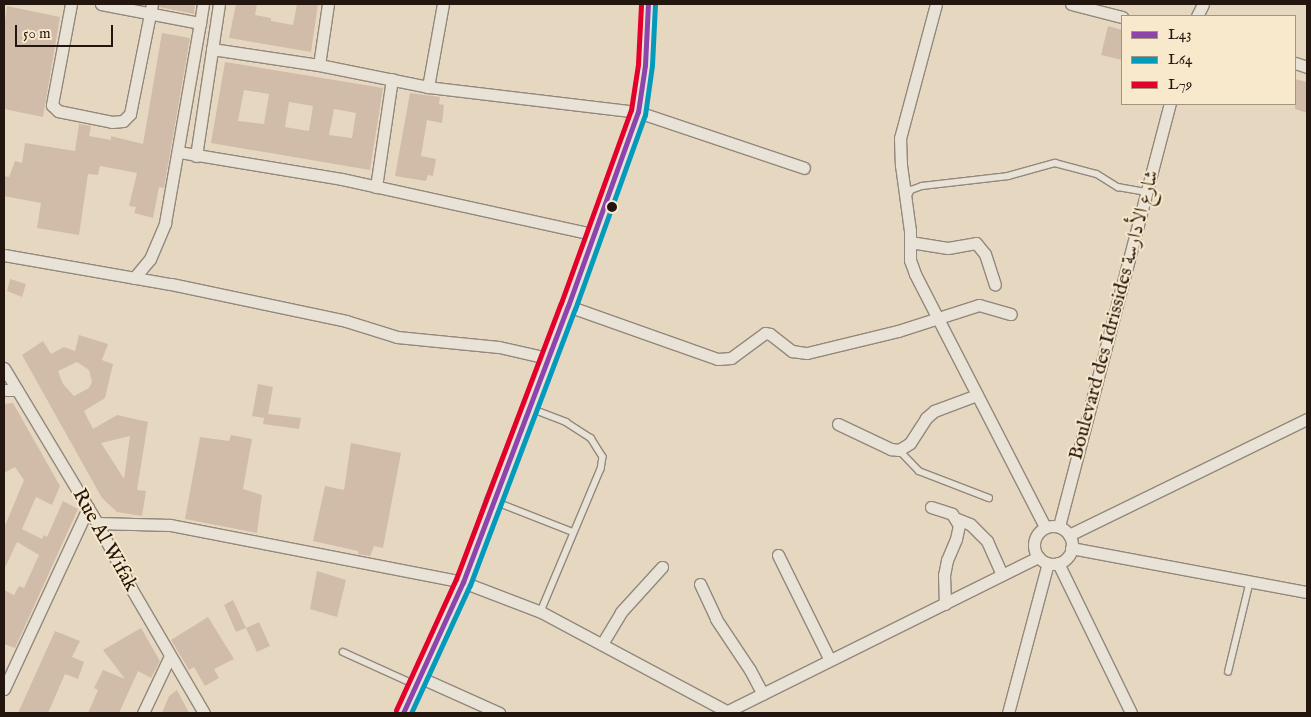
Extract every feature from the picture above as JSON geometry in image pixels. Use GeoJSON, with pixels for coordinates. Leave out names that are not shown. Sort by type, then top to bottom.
{"type":"FeatureCollection","features":[{"type":"Feature","properties":{"kind":"street"},"geometry":{"type":"LineString","coordinates":[[70,4],[52,105],[58,111],[112,122],[123,121],[130,114],[151,8]]}},
{"type":"Feature","properties":{"kind":"street"},"geometry":{"type":"LineString","coordinates":[[101,4],[151,8],[200,23]]}},
{"type":"Feature","properties":{"kind":"street"},"geometry":{"type":"LineString","coordinates":[[134,278],[145,266],[160,238],[179,152],[203,4]]}},
{"type":"Feature","properties":{"kind":"street"},"geometry":{"type":"LineString","coordinates":[[196,156],[219,4]]}},
{"type":"Feature","properties":{"kind":"street"},"geometry":{"type":"LineString","coordinates":[[319,66],[328,4]]}},
{"type":"Feature","properties":{"kind":"street"},"geometry":{"type":"LineString","coordinates":[[428,87],[443,4]]}},
{"type":"Feature","properties":{"kind":"street"},"geometry":{"type":"LineString","coordinates":[[403,713],[463,582],[492,501],[568,306],[638,112],[645,65],[648,4]]}},
{"type":"Feature","properties":{"kind":"street"},"geometry":{"type":"LineString","coordinates":[[936,4],[900,138],[900,165],[910,242],[910,260],[938,320],[1045,527]]}},
{"type":"Feature","properties":{"kind":"street"},"geometry":{"type":"LineString","coordinates":[[1071,4],[1121,16]]}},
{"type":"Feature","properties":{"kind":"street"},"geometry":{"type":"LineString","coordinates":[[212,49],[319,66],[428,87],[638,112],[804,168]]}},
{"type":"Feature","properties":{"kind":"street"},"geometry":{"type":"LineString","coordinates":[[376,187],[392,79]]}},
{"type":"Feature","properties":{"kind":"street","name":"Boulevard des Idrissides شارع الأدارسة"},"geometry":{"type":"LineString","coordinates":[[1059,526],[1170,105]]}},
{"type":"Feature","properties":{"kind":"street"},"geometry":{"type":"LineString","coordinates":[[179,152],[376,187],[593,234]]}},
{"type":"Feature","properties":{"kind":"street"},"geometry":{"type":"LineString","coordinates":[[910,242],[948,248],[976,243],[985,254],[995,284]]}},
{"type":"Feature","properties":{"kind":"street"},"geometry":{"type":"LineString","coordinates":[[4,255],[134,278],[346,321],[397,337],[500,347],[547,358]]}},
{"type":"Feature","properties":{"kind":"street"},"geometry":{"type":"LineString","coordinates":[[568,306],[718,360],[730,358],[765,333],[770,334],[792,351],[807,353],[938,320],[979,305],[1011,314]]}},
{"type":"Feature","properties":{"kind":"street","name":"Rue Al Wifak"},"geometry":{"type":"LineString","coordinates":[[4,368],[97,523],[170,656],[204,713]]}},
{"type":"Feature","properties":{"kind":"street"},"geometry":{"type":"LineString","coordinates":[[4,390],[17,390]]}},
{"type":"Feature","properties":{"kind":"street"},"geometry":{"type":"LineString","coordinates":[[838,424],[891,449],[899,450],[910,443],[926,418],[934,411],[977,395]]}},
{"type":"Feature","properties":{"kind":"street"},"geometry":{"type":"LineString","coordinates":[[1069,535],[1307,419]]}},
{"type":"Feature","properties":{"kind":"street"},"geometry":{"type":"LineString","coordinates":[[931,506],[952,514],[957,519],[970,524],[978,530],[987,541],[1002,575]]}},
{"type":"Feature","properties":{"kind":"street"},"geometry":{"type":"LineString","coordinates":[[4,689],[88,508]]}},
{"type":"Feature","properties":{"kind":"street"},"geometry":{"type":"LineString","coordinates":[[944,604],[944,575],[947,560],[956,539],[959,525],[957,519]]}},
{"type":"Feature","properties":{"kind":"street"},"geometry":{"type":"LineString","coordinates":[[97,523],[170,525],[463,582],[541,612],[727,713],[1002,575],[1048,561],[1069,555],[1072,548],[1069,535],[1059,526],[1045,527],[1035,537],[1034,544],[1048,561],[1131,713]]}},
{"type":"Feature","properties":{"kind":"street"},"geometry":{"type":"LineString","coordinates":[[1072,548],[1307,592]]}},
{"type":"Feature","properties":{"kind":"street"},"geometry":{"type":"LineString","coordinates":[[778,555],[830,660]]}},
{"type":"Feature","properties":{"kind":"street"},"geometry":{"type":"LineString","coordinates":[[1008,713],[1048,561]]}},
{"type":"Feature","properties":{"kind":"street"},"geometry":{"type":"LineString","coordinates":[[602,644],[621,612],[662,567]]}},
{"type":"Feature","properties":{"kind":"street"},"geometry":{"type":"LineString","coordinates":[[700,584],[716,619],[750,670],[763,694]]}},
{"type":"Feature","properties":{"kind":"street"},"geometry":{"type":"LineString","coordinates":[[143,713],[170,656]]}},
{"type":"Feature","properties":{"kind":"street"},"geometry":{"type":"LineString","coordinates":[[418,681],[499,713]]}},
{"type":"Feature","properties":{"kind":"lane"},"geometry":{"type":"LineString","coordinates":[[905,200],[911,190],[922,186],[1008,176],[1055,163],[1097,174],[1118,187],[1146,192]]}},
{"type":"Feature","properties":{"kind":"lane"},"geometry":{"type":"LineString","coordinates":[[528,407],[566,422],[591,438],[603,457],[601,468],[541,612]]}},
{"type":"Feature","properties":{"kind":"lane"},"geometry":{"type":"LineString","coordinates":[[899,450],[920,472],[989,498]]}},
{"type":"Feature","properties":{"kind":"lane"},"geometry":{"type":"LineString","coordinates":[[492,501],[574,532]]}},
{"type":"Feature","properties":{"kind":"lane"},"geometry":{"type":"LineString","coordinates":[[1228,672],[1250,581]]}},
{"type":"Feature","properties":{"kind":"lane"},"geometry":{"type":"LineString","coordinates":[[343,652],[418,681]]}},
{"type":"Feature","properties":{"kind":"building"},"geometry":{"type":"Polygon","coordinates":[[[159,4],[195,4],[194,14],[159,7],[159,4]]]}},
{"type":"Feature","properties":{"kind":"building"},"geometry":{"type":"Polygon","coordinates":[[[236,4],[257,4],[255,15],[271,18],[271,21],[293,25],[297,4],[318,4],[311,52],[229,38],[236,4]]]}},
{"type":"Feature","properties":{"kind":"building"},"geometry":{"type":"Polygon","coordinates":[[[7,6],[60,17],[43,117],[4,109],[4,29],[7,6]]]}},
{"type":"Feature","properties":{"kind":"building"},"geometry":{"type":"Polygon","coordinates":[[[1108,26],[1121,30],[1121,60],[1101,55],[1108,26]]]}},
{"type":"Feature","properties":{"kind":"building"},"geometry":{"type":"Polygon","coordinates":[[[162,33],[190,38],[164,188],[159,187],[153,218],[134,213],[136,207],[129,206],[137,173],[100,166],[98,175],[88,174],[79,235],[37,228],[41,203],[4,196],[4,176],[9,177],[15,161],[22,163],[25,143],[75,151],[79,124],[91,126],[89,136],[111,140],[111,136],[143,144],[162,33]]]}},
{"type":"Feature","properties":{"kind":"building"},"geometry":{"type":"Polygon","coordinates":[[[225,62],[383,88],[370,170],[211,143],[225,62]],[[244,90],[238,121],[264,124],[269,94],[244,90]],[[289,102],[285,127],[309,131],[313,106],[289,102]],[[334,109],[329,135],[352,138],[356,113],[334,109]]]}},
{"type":"Feature","properties":{"kind":"building"},"geometry":{"type":"Polygon","coordinates":[[[1296,79],[1307,82],[1307,113],[1295,109],[1296,79]]]}},
{"type":"Feature","properties":{"kind":"building"},"geometry":{"type":"Polygon","coordinates":[[[410,93],[440,97],[439,104],[444,105],[442,123],[427,120],[421,156],[436,159],[433,176],[428,175],[426,181],[395,176],[410,93]]]}},
{"type":"Feature","properties":{"kind":"building"},"geometry":{"type":"Polygon","coordinates":[[[10,279],[26,284],[22,297],[7,291],[10,279]]]}},
{"type":"Feature","properties":{"kind":"building"},"geometry":{"type":"Polygon","coordinates":[[[79,335],[108,344],[102,360],[113,364],[105,398],[84,411],[93,429],[117,415],[148,422],[137,490],[146,491],[142,516],[117,512],[102,498],[22,355],[43,341],[51,354],[64,347],[75,351],[79,335]],[[77,362],[58,371],[63,384],[74,396],[89,388],[92,382],[89,370],[77,362]],[[130,436],[101,443],[124,479],[130,436]]]}},
{"type":"Feature","properties":{"kind":"building"},"geometry":{"type":"Polygon","coordinates":[[[258,384],[273,387],[268,414],[301,418],[299,429],[263,424],[264,418],[252,416],[258,384]]]}},
{"type":"Feature","properties":{"kind":"building"},"geometry":{"type":"Polygon","coordinates":[[[13,403],[60,486],[52,505],[36,497],[22,529],[42,539],[44,535],[47,537],[63,501],[78,509],[15,648],[4,644],[4,590],[14,595],[19,586],[24,588],[39,555],[17,542],[4,570],[4,528],[24,480],[15,467],[4,473],[4,404],[13,403]]]}},
{"type":"Feature","properties":{"kind":"building"},"geometry":{"type":"Polygon","coordinates":[[[231,435],[252,439],[243,489],[262,495],[257,533],[185,519],[200,437],[229,441],[231,435]]]}},
{"type":"Feature","properties":{"kind":"building"},"geometry":{"type":"Polygon","coordinates":[[[351,443],[401,453],[383,548],[374,546],[370,556],[358,554],[358,551],[313,541],[325,486],[344,490],[351,443]]]}},
{"type":"Feature","properties":{"kind":"building"},"geometry":{"type":"Polygon","coordinates":[[[317,571],[346,580],[337,617],[310,609],[317,571]]]}},
{"type":"Feature","properties":{"kind":"building"},"geometry":{"type":"Polygon","coordinates":[[[233,600],[246,628],[236,632],[224,605],[233,600]]]}},
{"type":"Feature","properties":{"kind":"building"},"geometry":{"type":"Polygon","coordinates":[[[208,617],[234,659],[214,669],[219,678],[205,686],[194,667],[189,670],[171,640],[208,617]]]}},
{"type":"Feature","properties":{"kind":"building"},"geometry":{"type":"Polygon","coordinates":[[[259,622],[270,646],[257,652],[246,628],[259,622]]]}},
{"type":"Feature","properties":{"kind":"building"},"geometry":{"type":"Polygon","coordinates":[[[141,628],[160,661],[151,678],[138,671],[119,713],[88,713],[98,690],[94,688],[103,670],[125,679],[103,650],[141,628]]]}},
{"type":"Feature","properties":{"kind":"building"},"geometry":{"type":"Polygon","coordinates":[[[55,631],[80,641],[72,657],[84,662],[78,679],[65,674],[48,713],[18,713],[55,631]]]}},
{"type":"Feature","properties":{"kind":"building"},"geometry":{"type":"Polygon","coordinates":[[[177,690],[189,713],[162,713],[169,696],[177,690]]]}},
{"type":"Feature","properties":{"kind":"transit line","name":"L79"},"geometry":{"type":"LineString","coordinates":[[396,710],[456,579],[561,303],[631,110],[638,64],[641,4]]}},
{"type":"Feature","properties":{"kind":"transit line","name":"L43"},"geometry":{"type":"LineString","coordinates":[[403,713],[463,582],[568,306],[638,112],[645,65],[648,4]]}},
{"type":"Feature","properties":{"kind":"transit line","name":"L64"},"geometry":{"type":"LineString","coordinates":[[411,713],[470,585],[575,309],[645,115],[652,65],[655,4]]}}]}
